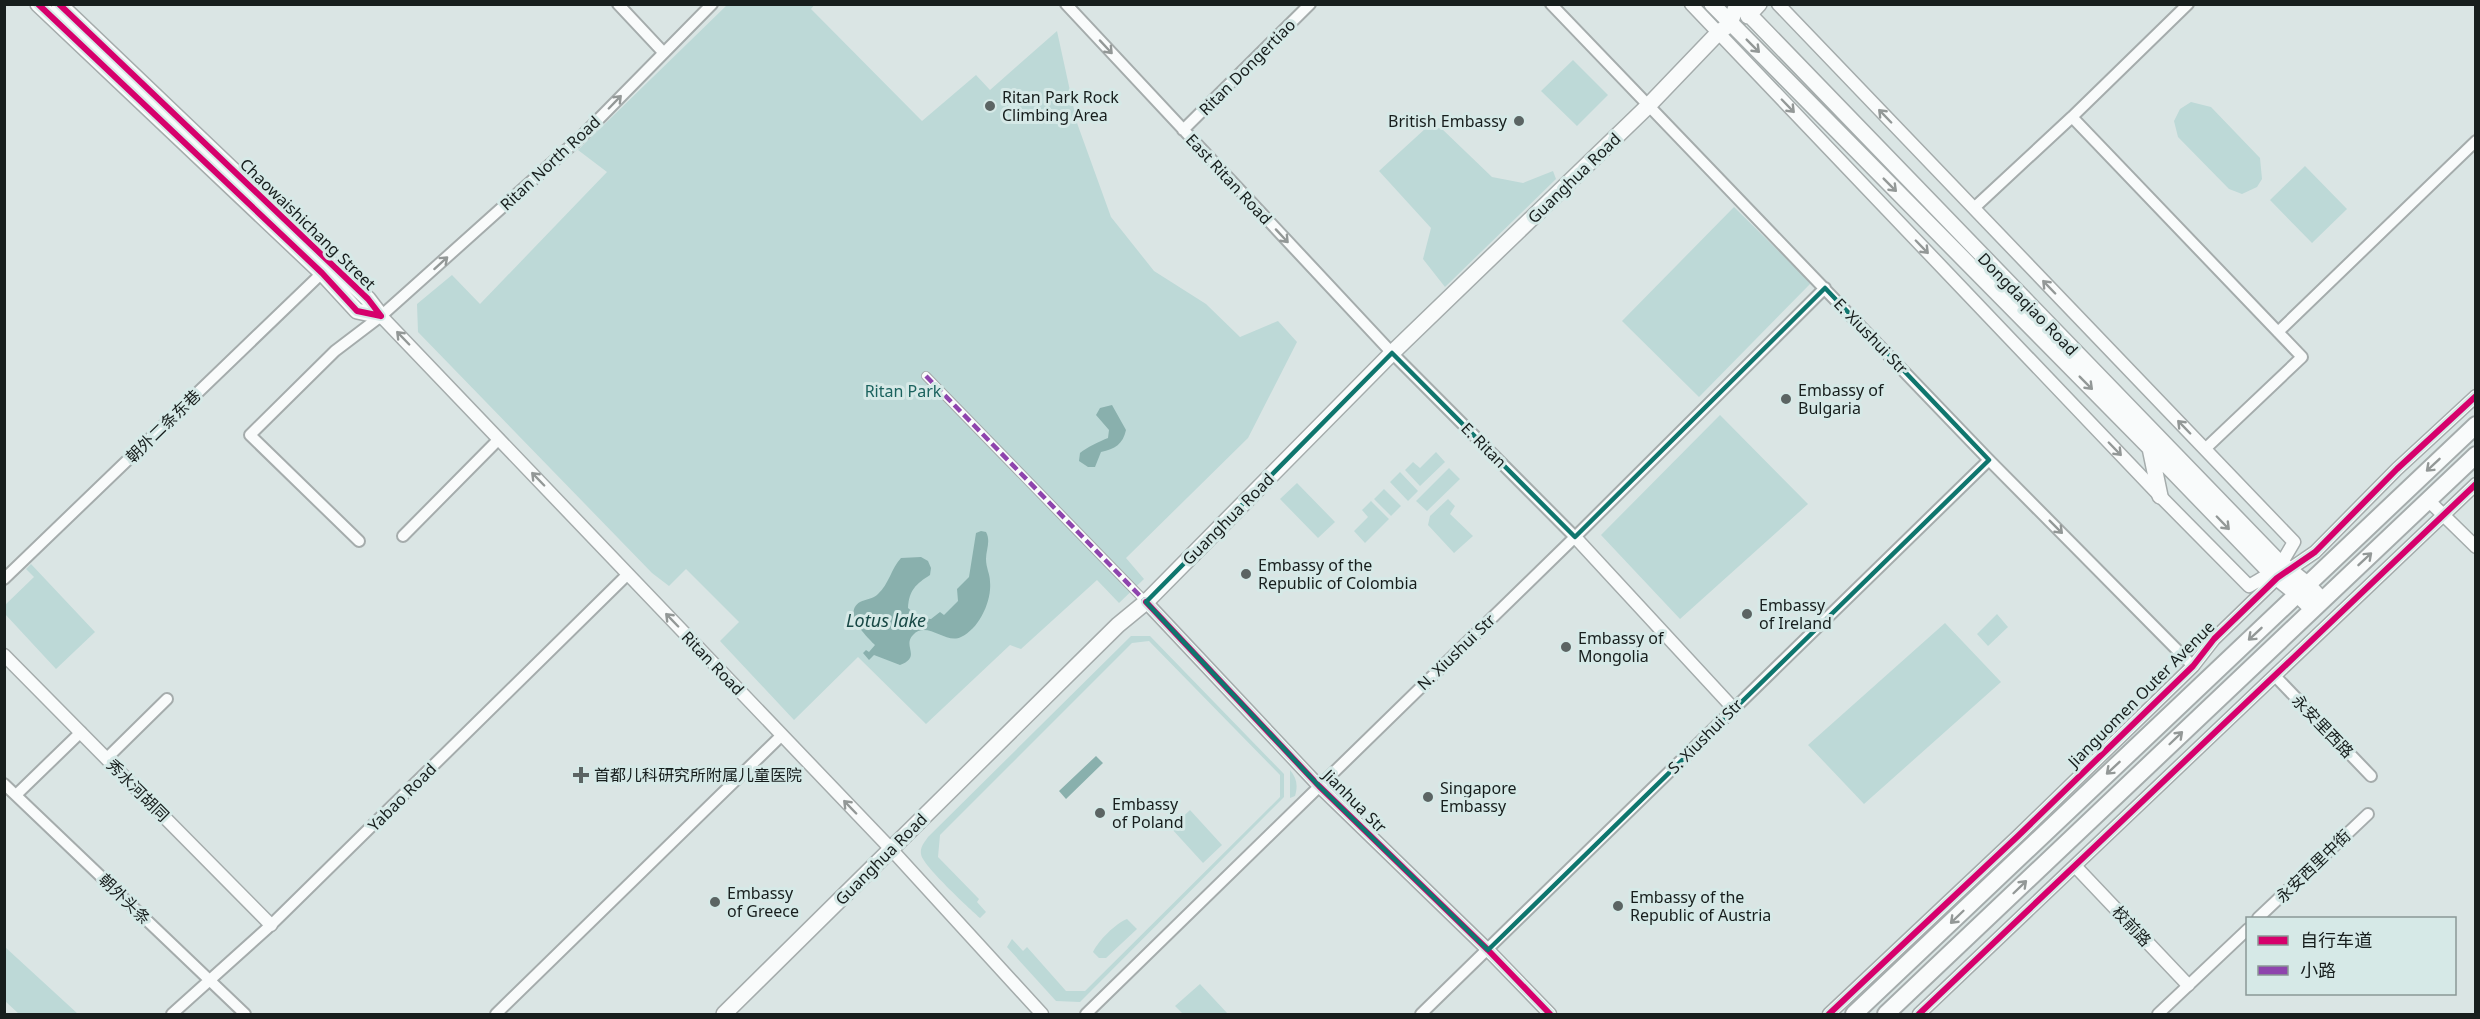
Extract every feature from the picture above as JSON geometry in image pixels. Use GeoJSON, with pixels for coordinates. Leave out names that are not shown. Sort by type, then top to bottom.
{"type":"FeatureCollection","features":[{"type":"Feature","properties":{"kind":"highway","name":"Jianguomen Outer Avenue"},"geometry":{"type":"LineString","coordinates":[[1854,1014],[2475,425]]}},
{"type":"Feature","properties":{"kind":"highway"},"geometry":{"type":"LineString","coordinates":[[1887,1014],[2475,455]]}},
{"type":"Feature","properties":{"kind":"main road","name":"Dongdaqiao Road"},"geometry":{"type":"LineString","coordinates":[[1712,4],[1724,28],[2150,448],[2317,604]]}},
{"type":"Feature","properties":{"kind":"main road","name":"Chaowaishichang Street"},"geometry":{"type":"LineString","coordinates":[[51,7],[322,273],[357,311],[381,316]]}},
{"type":"Feature","properties":{"kind":"main road","name":"Chaowaishichang Street"},"geometry":{"type":"LineString","coordinates":[[51,7],[368,299],[381,316]]}},
{"type":"Feature","properties":{"kind":"main road","name":"Guanghua Road"},"geometry":{"type":"LineString","coordinates":[[724,1014],[1118,625],[1146,602],[1392,354],[1648,106],[1746,7]]}},
{"type":"Feature","properties":{"kind":"main road","name":"Dongdaqiao Road"},"geometry":{"type":"LineString","coordinates":[[1746,7],[2280,571]]}},
{"type":"Feature","properties":{"kind":"main road"},"geometry":{"type":"LineString","coordinates":[[2150,448],[2160,496]]}},
{"type":"Feature","properties":{"kind":"street"},"geometry":{"type":"LineString","coordinates":[[618,4],[663,52]]}},
{"type":"Feature","properties":{"kind":"street","name":"Ritan North Road"},"geometry":{"type":"LineString","coordinates":[[359,541],[250,435],[335,351],[381,316],[583,135],[712,4]]}},
{"type":"Feature","properties":{"kind":"street","name":"East Ritan Road"},"geometry":{"type":"LineString","coordinates":[[1066,4],[1392,354]]}},
{"type":"Feature","properties":{"kind":"street","name":"Ritan Dongertiao"},"geometry":{"type":"LineString","coordinates":[[1183,130],[1310,4]]}},
{"type":"Feature","properties":{"kind":"street","name":"E. Xiushui Str"},"geometry":{"type":"LineString","coordinates":[[1551,4],[1989,460],[2193,666]]}},
{"type":"Feature","properties":{"kind":"street"},"geometry":{"type":"LineString","coordinates":[[1691,4],[1724,28],[2160,496],[2249,586],[2280,571],[2294,542],[1778,4]]}},
{"type":"Feature","properties":{"kind":"street"},"geometry":{"type":"LineString","coordinates":[[1974,208],[2188,4]]}},
{"type":"Feature","properties":{"kind":"street"},"geometry":{"type":"LineString","coordinates":[[2072,117],[2302,357],[2205,449]]}},
{"type":"Feature","properties":{"kind":"street"},"geometry":{"type":"LineString","coordinates":[[2278,332],[2475,141]]}},
{"type":"Feature","properties":{"kind":"street","name":"朝外二条东巷"},"geometry":{"type":"LineString","coordinates":[[4,579],[322,273]]}},
{"type":"Feature","properties":{"kind":"street","name":"N. Xiushui Str"},"geometry":{"type":"LineString","coordinates":[[1086,1014],[1575,537],[1825,288]]}},
{"type":"Feature","properties":{"kind":"street","name":"Ritan Road"},"geometry":{"type":"LineString","coordinates":[[381,316],[891,849],[1042,1014]]}},
{"type":"Feature","properties":{"kind":"street","name":"E. Ritan"},"geometry":{"type":"LineString","coordinates":[[1392,354],[1575,537]]}},
{"type":"Feature","properties":{"kind":"street"},"geometry":{"type":"LineString","coordinates":[[926,376],[1146,602]]}},
{"type":"Feature","properties":{"kind":"street","name":"Jianguomen Outer Avenue"},"geometry":{"type":"LineString","coordinates":[[1829,1014],[2019,836],[2193,666],[2214,639],[2280,571],[2315,552],[2475,396]]}},
{"type":"Feature","properties":{"kind":"street"},"geometry":{"type":"LineString","coordinates":[[403,536],[499,439]]}},
{"type":"Feature","properties":{"kind":"street","name":"S. Xiushui Str"},"geometry":{"type":"LineString","coordinates":[[1422,1014],[1989,460]]}},
{"type":"Feature","properties":{"kind":"street"},"geometry":{"type":"LineString","coordinates":[[1919,1014],[2076,867],[2475,484]]}},
{"type":"Feature","properties":{"kind":"street"},"geometry":{"type":"LineString","coordinates":[[2428,500],[2475,547]]}},
{"type":"Feature","properties":{"kind":"street"},"geometry":{"type":"LineString","coordinates":[[1575,537],[1733,708]]}},
{"type":"Feature","properties":{"kind":"street","name":"Yabao Road"},"geometry":{"type":"LineString","coordinates":[[172,1014],[271,925],[628,574]]}},
{"type":"Feature","properties":{"kind":"street","name":"Jianhua Str"},"geometry":{"type":"LineString","coordinates":[[1146,602],[1319,786],[1488,950],[1550,1014]]}},
{"type":"Feature","properties":{"kind":"street","name":"秀水河胡同"},"geometry":{"type":"LineString","coordinates":[[4,655],[271,925]]}},
{"type":"Feature","properties":{"kind":"street","name":"永安里西路"},"geometry":{"type":"LineString","coordinates":[[2275,676],[2371,776]]}},
{"type":"Feature","properties":{"kind":"street"},"geometry":{"type":"LineString","coordinates":[[107,758],[167,699]]}},
{"type":"Feature","properties":{"kind":"street"},"geometry":{"type":"LineString","coordinates":[[16,795],[81,732]]}},
{"type":"Feature","properties":{"kind":"street"},"geometry":{"type":"LineString","coordinates":[[496,1014],[782,735]]}},
{"type":"Feature","properties":{"kind":"street","name":"朝外头条"},"geometry":{"type":"LineString","coordinates":[[4,784],[245,1014]]}},
{"type":"Feature","properties":{"kind":"street","name":"永安西里中街"},"geometry":{"type":"LineString","coordinates":[[2259,917],[2368,814]]}},
{"type":"Feature","properties":{"kind":"street"},"geometry":{"type":"LineString","coordinates":[[1988,887],[2019,836]]}},
{"type":"Feature","properties":{"kind":"street","name":"校前路"},"geometry":{"type":"LineString","coordinates":[[2076,867],[2188,985]]}},
{"type":"Feature","properties":{"kind":"street"},"geometry":{"type":"LineString","coordinates":[[2158,1014],[2246,930]]}},
{"type":"Feature","properties":{"kind":"highlighted area"},"geometry":{"type":"Polygon","coordinates":[[[1825,288],[1989,460],[1488,950],[1319,786],[1146,602],[1392,353],[1575,537],[1825,288]]]}},
{"type":"Feature","properties":{"kind":"green space","name":"Ritan Park"},"geometry":{"type":"Polygon","coordinates":[[[815,4],[811,9],[922,121],[976,75],[990,90],[1057,31],[1077,123],[1111,217],[1154,271],[1206,304],[1240,337],[1278,321],[1297,342],[1248,438],[1126,558],[1144,579],[1119,603],[1097,580],[1021,649],[1010,645],[926,724],[858,657],[794,720],[720,641],[739,622],[686,569],[669,586],[652,573],[418,332],[417,304],[452,275],[480,304],[607,172],[578,150],[727,5],[815,4]]]}},
{"type":"Feature","properties":{"kind":"green space"},"geometry":{"type":"Polygon","coordinates":[[[1573,60],[1608,95],[1577,126],[1541,91],[1573,60]]]}},
{"type":"Feature","properties":{"kind":"green space"},"geometry":{"type":"Polygon","coordinates":[[[2191,102],[2211,107],[2260,158],[2262,179],[2257,187],[2242,194],[2229,189],[2178,137],[2174,121],[2180,109],[2191,102]]]}},
{"type":"Feature","properties":{"kind":"green space"},"geometry":{"type":"Polygon","coordinates":[[[1426,128],[1441,128],[1492,177],[1523,183],[1553,171],[1556,179],[1445,287],[1423,259],[1431,228],[1379,171],[1426,128]]]}},
{"type":"Feature","properties":{"kind":"green space"},"geometry":{"type":"Polygon","coordinates":[[[2305,166],[2347,209],[2312,243],[2270,200],[2305,166]]]}},
{"type":"Feature","properties":{"kind":"green space"},"geometry":{"type":"Polygon","coordinates":[[[1734,207],[1811,283],[1699,397],[1622,321],[1734,207]]]}},
{"type":"Feature","properties":{"kind":"green space"},"geometry":{"type":"Polygon","coordinates":[[[1720,415],[1808,504],[1680,619],[1601,535],[1720,415]]]}},
{"type":"Feature","properties":{"kind":"green space"},"geometry":{"type":"Polygon","coordinates":[[[1436,452],[1445,462],[1420,486],[1405,470],[1413,462],[1420,468],[1436,452]]]}},
{"type":"Feature","properties":{"kind":"green space"},"geometry":{"type":"Polygon","coordinates":[[[1449,468],[1460,479],[1427,511],[1416,501],[1449,468]]]}},
{"type":"Feature","properties":{"kind":"green space"},"geometry":{"type":"Polygon","coordinates":[[[1400,472],[1418,491],[1408,501],[1390,482],[1400,472]]]}},
{"type":"Feature","properties":{"kind":"green space"},"geometry":{"type":"Polygon","coordinates":[[[1297,483],[1335,522],[1318,538],[1280,499],[1297,483]]]}},
{"type":"Feature","properties":{"kind":"green space"},"geometry":{"type":"Polygon","coordinates":[[[1384,489],[1401,506],[1391,516],[1374,499],[1384,489]]]}},
{"type":"Feature","properties":{"kind":"green space"},"geometry":{"type":"Polygon","coordinates":[[[1448,499],[1455,506],[1450,514],[1473,536],[1454,553],[1428,525],[1430,516],[1448,499]]]}},
{"type":"Feature","properties":{"kind":"green space"},"geometry":{"type":"Polygon","coordinates":[[[1371,501],[1389,519],[1365,543],[1354,531],[1368,517],[1362,510],[1371,501]]]}},
{"type":"Feature","properties":{"kind":"green space"},"geometry":{"type":"Polygon","coordinates":[[[31,564],[95,632],[56,669],[5,614],[5,605],[34,577],[26,569],[31,564]]]}},
{"type":"Feature","properties":{"kind":"green space"},"geometry":{"type":"Polygon","coordinates":[[[1997,614],[2008,627],[1988,646],[1977,634],[1997,614]]]}},
{"type":"Feature","properties":{"kind":"green space"},"geometry":{"type":"Polygon","coordinates":[[[1945,623],[2001,682],[1864,804],[1808,745],[1945,623]]]}},
{"type":"Feature","properties":{"kind":"green space"},"geometry":{"type":"Polygon","coordinates":[[[1131,636],[1150,636],[1284,774],[1284,797],[1080,1002],[1056,1001],[1007,947],[1012,939],[1023,951],[1027,947],[1066,991],[1085,991],[1280,797],[1280,775],[1149,641],[1132,643],[940,835],[938,857],[979,899],[977,902],[986,912],[980,918],[937,876],[921,854],[928,837],[1131,636]]]}},
{"type":"Feature","properties":{"kind":"green space"},"geometry":{"type":"Polygon","coordinates":[[[1290,770],[1297,785],[1295,796],[1290,798],[1290,770]]]}},
{"type":"Feature","properties":{"kind":"green space"},"geometry":{"type":"Polygon","coordinates":[[[1190,810],[1222,845],[1203,863],[1171,828],[1190,810]]]}},
{"type":"Feature","properties":{"kind":"green space"},"geometry":{"type":"Polygon","coordinates":[[[1127,919],[1137,929],[1106,958],[1099,958],[1093,952],[1099,942],[1113,928],[1127,919]]]}},
{"type":"Feature","properties":{"kind":"green space"},"geometry":{"type":"Polygon","coordinates":[[[4,947],[78,1014],[19,1014],[5,1001],[4,947]]]}},
{"type":"Feature","properties":{"kind":"green space"},"geometry":{"type":"Polygon","coordinates":[[[1200,984],[1228,1014],[1183,1014],[1175,1006],[1200,984]]]}},
{"type":"Feature","properties":{"kind":"water"},"geometry":{"type":"Polygon","coordinates":[[[1112,405],[1126,430],[1125,435],[1118,445],[1101,452],[1095,467],[1088,467],[1079,461],[1080,453],[1108,438],[1109,430],[1096,415],[1100,408],[1112,405]]]}},
{"type":"Feature","properties":{"kind":"water","name":"Lotus lake"},"geometry":{"type":"Polygon","coordinates":[[[986,532],[988,539],[986,559],[990,589],[983,614],[973,628],[955,639],[930,631],[918,631],[910,639],[910,658],[900,665],[874,655],[869,660],[863,653],[866,650],[869,652],[875,645],[858,625],[854,612],[855,607],[860,602],[878,594],[901,558],[921,557],[928,561],[931,568],[930,575],[914,588],[908,608],[920,618],[931,619],[940,612],[944,615],[958,601],[957,589],[969,577],[976,533],[986,532]]]}},
{"type":"Feature","properties":{"kind":"water"},"geometry":{"type":"Polygon","coordinates":[[[1096,756],[1103,763],[1066,799],[1059,791],[1096,756]]]}},
{"type":"Feature","properties":{"kind":"marked path"},"geometry":{"type":"LineString","coordinates":[[926,376],[1146,602]]}},
{"type":"Feature","properties":{"kind":"cycle path"},"geometry":{"type":"LineString","coordinates":[[38,4],[322,273],[357,311],[381,316]]}},
{"type":"Feature","properties":{"kind":"cycle path"},"geometry":{"type":"LineString","coordinates":[[59,4],[368,299],[381,316]]}},
{"type":"Feature","properties":{"kind":"cycle path"},"geometry":{"type":"LineString","coordinates":[[1829,1014],[2018,836],[2193,666],[2214,639],[2277,578],[2315,552],[2397,469],[2476,396]]}},
{"type":"Feature","properties":{"kind":"cycle path"},"geometry":{"type":"LineString","coordinates":[[1919,1014],[2476,484]]}},
{"type":"Feature","properties":{"kind":"cycle path"},"geometry":{"type":"LineString","coordinates":[[1146,602],[1319,786],[1488,950],[1550,1014]]}},
{"type":"Feature","properties":{"kind":"place","name":"Ritan Park Rock Climbing Area"},"geometry":{"type":"Point","coordinates":[990,106]}},
{"type":"Feature","properties":{"kind":"place","name":"British Embassy"},"geometry":{"type":"Point","coordinates":[1519,121]}},
{"type":"Feature","properties":{"kind":"place","name":"Embassy of Bulgaria"},"geometry":{"type":"Point","coordinates":[1786,399]}},
{"type":"Feature","properties":{"kind":"place","name":"Embassy of the Republic of Colombia"},"geometry":{"type":"Point","coordinates":[1246,574]}},
{"type":"Feature","properties":{"kind":"place","name":"Embassy of Ireland"},"geometry":{"type":"Point","coordinates":[1747,614]}},
{"type":"Feature","properties":{"kind":"place","name":"Embassy of Mongolia"},"geometry":{"type":"Point","coordinates":[1566,647]}},
{"type":"Feature","properties":{"kind":"place","name":"首都儿科研究所附属儿童医院"},"geometry":{"type":"Point","coordinates":[581,775]}},
{"type":"Feature","properties":{"kind":"place","name":"Singapore Embassy"},"geometry":{"type":"Point","coordinates":[1428,797]}},
{"type":"Feature","properties":{"kind":"place","name":"Embassy of Poland"},"geometry":{"type":"Point","coordinates":[1100,813]}},
{"type":"Feature","properties":{"kind":"place","name":"Embassy of Greece"},"geometry":{"type":"Point","coordinates":[715,902]}},
{"type":"Feature","properties":{"kind":"place","name":"Embassy of the Republic of Austria"},"geometry":{"type":"Point","coordinates":[1618,906]}}]}
